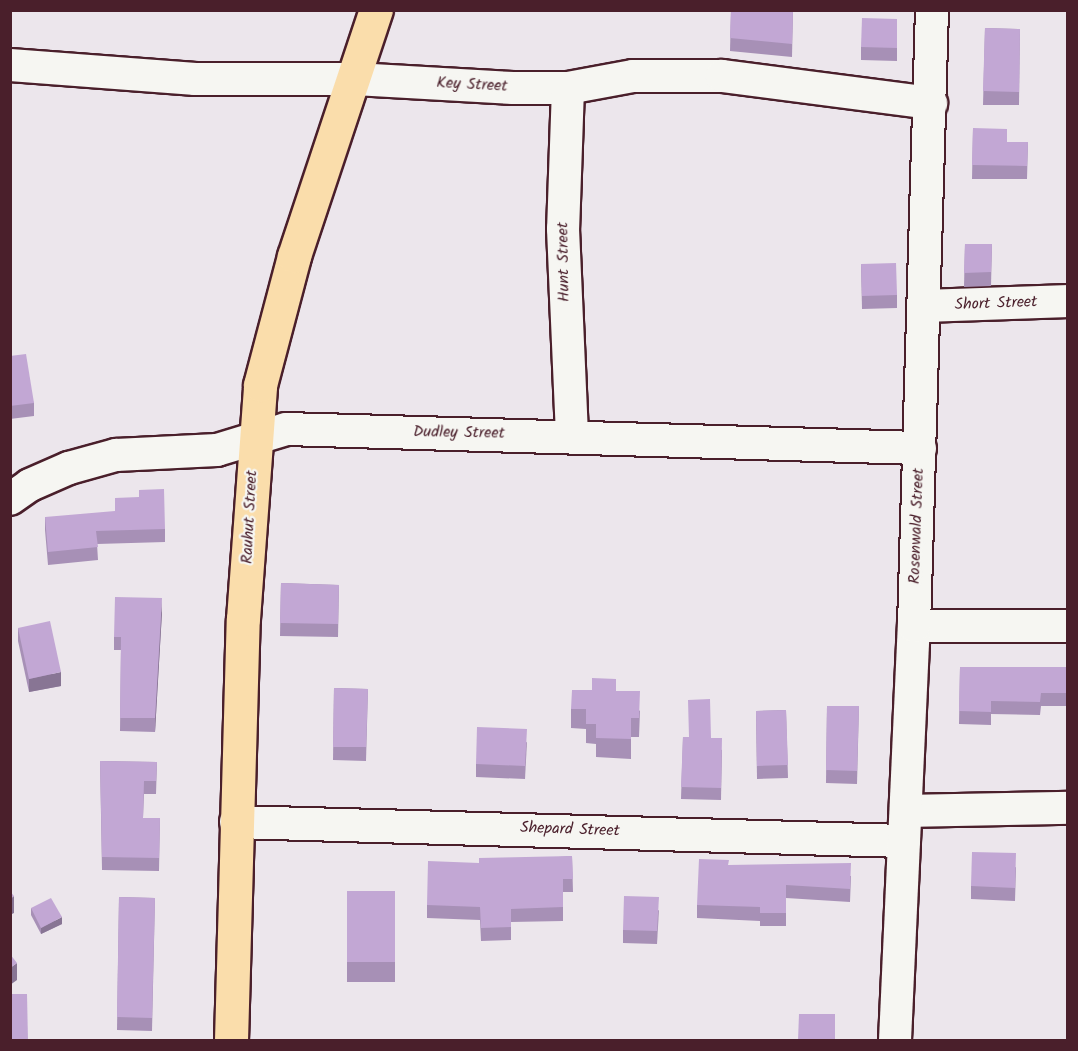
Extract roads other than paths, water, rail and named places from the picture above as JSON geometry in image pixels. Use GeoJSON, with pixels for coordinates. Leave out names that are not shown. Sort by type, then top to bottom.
{"type":"FeatureCollection","features":[{"type":"Feature","properties":{"kind":"main road","name":"Rauhut Street"},"geometry":{"type":"LineString","coordinates":[[231,1041],[236,822],[254,437],[260,385],[282,296],[376,10]]}},
{"type":"Feature","properties":{"kind":"street","name":"Rosenwald Street"},"geometry":{"type":"LineString","coordinates":[[895,1041],[915,626],[926,306],[932,10]]}},
{"type":"Feature","properties":{"kind":"street","name":"Key Street"},"geometry":{"type":"LineString","coordinates":[[10,65],[195,79],[355,79],[568,88],[633,76],[722,76],[931,103]]}},
{"type":"Feature","properties":{"kind":"street","name":"Hunt Street"},"geometry":{"type":"LineString","coordinates":[[568,88],[563,229],[572,436]]}},
{"type":"Feature","properties":{"kind":"street","name":"Short Street"},"geometry":{"type":"LineString","coordinates":[[926,306],[1068,302]]}},
{"type":"Feature","properties":{"kind":"street","name":"Dudley Street"},"geometry":{"type":"LineString","coordinates":[[10,499],[30,485],[69,468],[107,458],[217,450],[286,429],[920,448]]}},
{"type":"Feature","properties":{"kind":"street"},"geometry":{"type":"LineString","coordinates":[[915,626],[1068,626]]}},
{"type":"Feature","properties":{"kind":"street","name":"Shepard Street"},"geometry":{"type":"LineString","coordinates":[[236,822],[905,826],[1068,808]]}}]}
